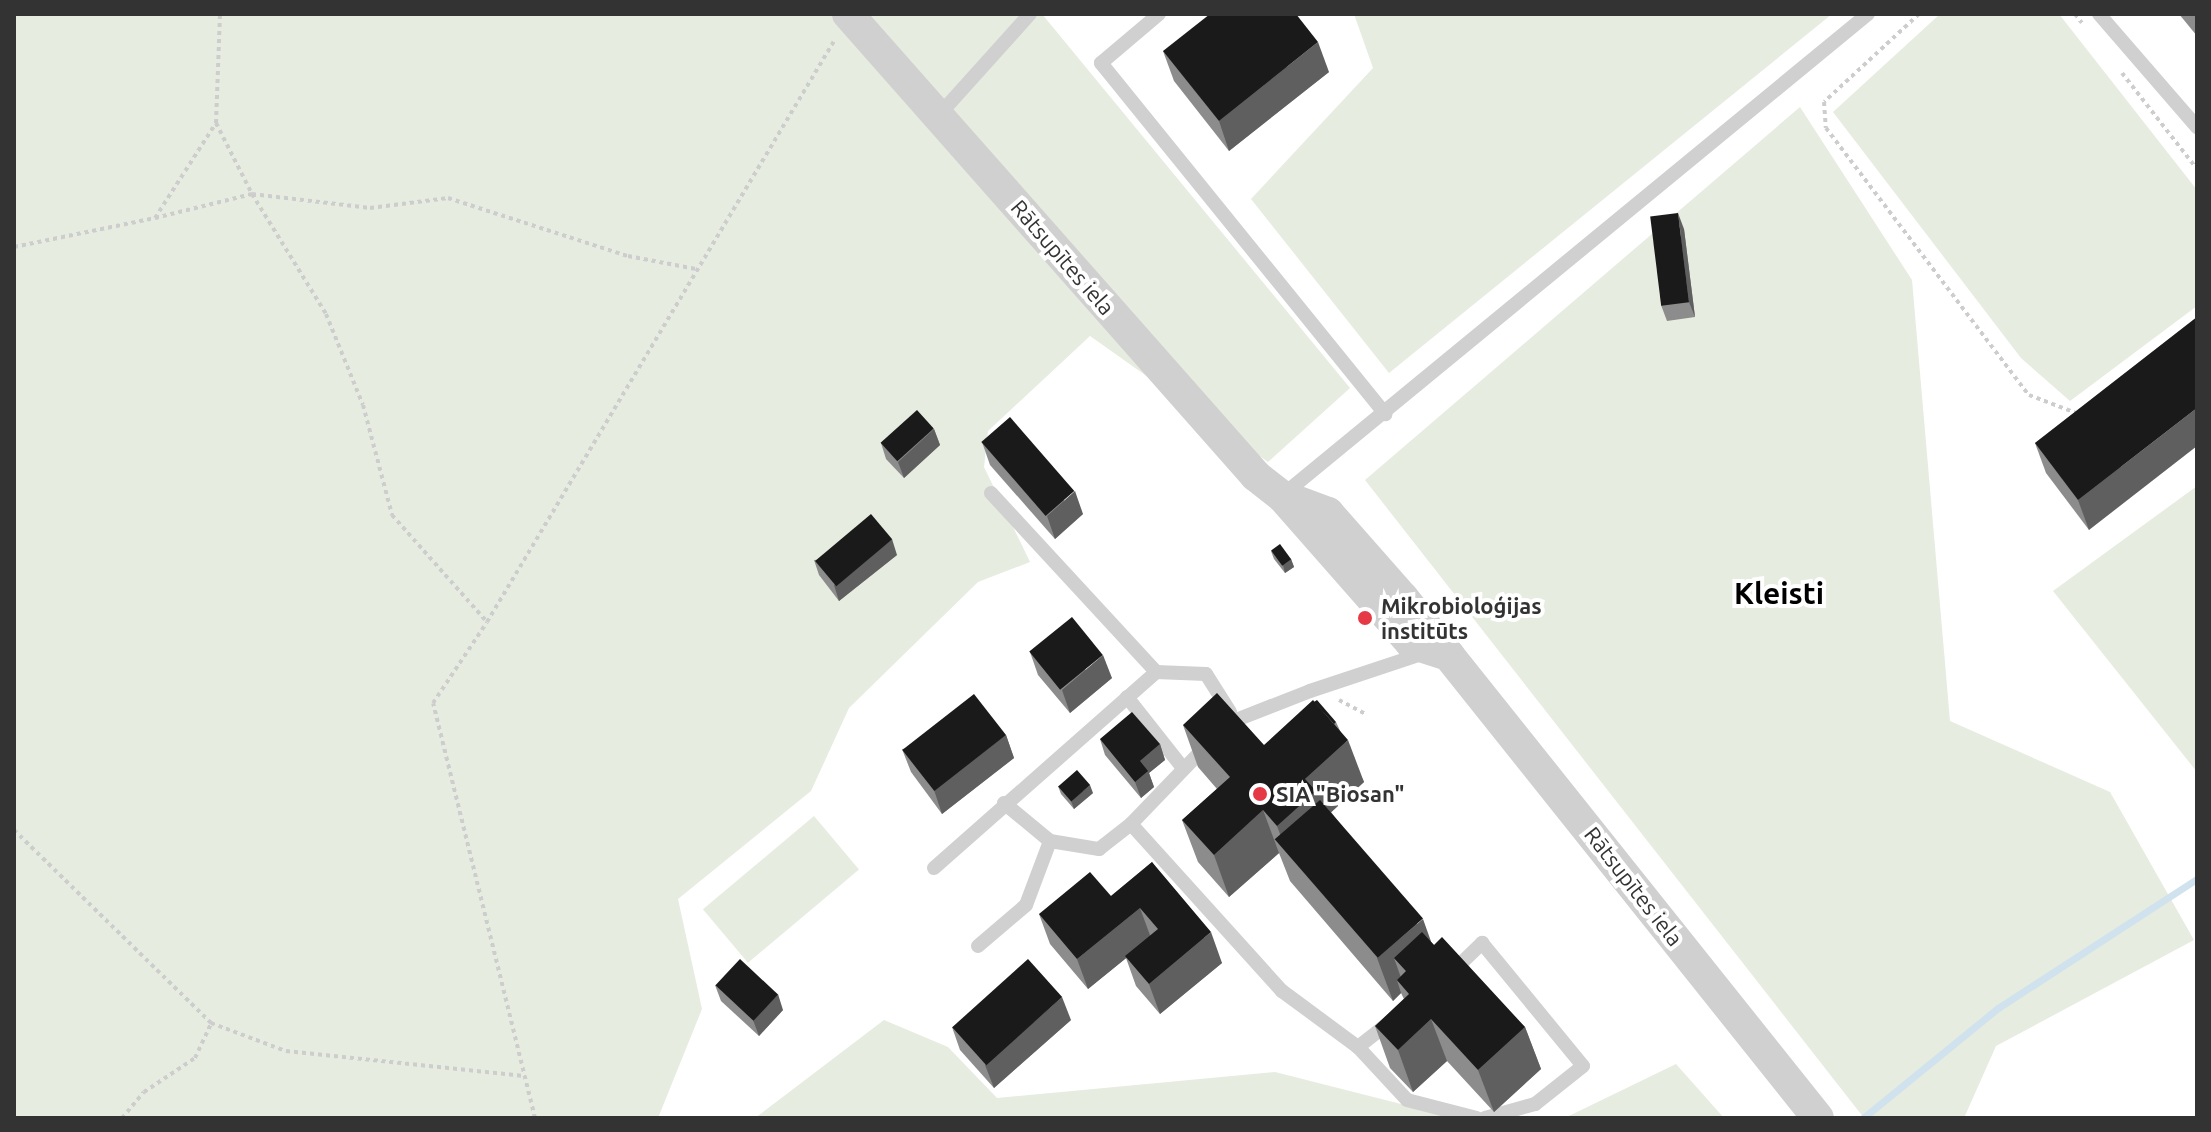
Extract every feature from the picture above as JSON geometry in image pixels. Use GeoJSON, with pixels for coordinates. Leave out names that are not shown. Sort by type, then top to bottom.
{"type":"FeatureCollection","features":[{"type":"Feature","properties":{"kind":"street","name":"Rātsupītes iela"},"geometry":{"type":"LineString","coordinates":[[849,15],[1246,465],[1282,496],[1328,513],[1449,655],[1818,1118]]}},
{"type":"Feature","properties":{"kind":"lane"},"geometry":{"type":"LineString","coordinates":[[939,115],[1030,14]]}},
{"type":"Feature","properties":{"kind":"lane"},"geometry":{"type":"LineString","coordinates":[[1159,14],[1101,63],[1385,414]]}},
{"type":"Feature","properties":{"kind":"lane"},"geometry":{"type":"LineString","coordinates":[[1282,496],[1868,14]]}},
{"type":"Feature","properties":{"kind":"lane"},"geometry":{"type":"LineString","coordinates":[[2099,14],[2197,127]]}},
{"type":"Feature","properties":{"kind":"lane"},"geometry":{"type":"LineString","coordinates":[[991,493],[1156,672]]}},
{"type":"Feature","properties":{"kind":"lane"},"geometry":{"type":"LineString","coordinates":[[1004,803],[1050,841],[1099,849],[1131,824],[1182,767],[1236,720],[1408,656],[1449,655]]}},
{"type":"Feature","properties":{"kind":"lane"},"geometry":{"type":"LineString","coordinates":[[934,868],[1156,672],[1206,674],[1236,720]]}},
{"type":"Feature","properties":{"kind":"lane"},"geometry":{"type":"LineString","coordinates":[[1127,697],[1182,767]]}},
{"type":"Feature","properties":{"kind":"lane"},"geometry":{"type":"LineString","coordinates":[[1131,824],[1282,991],[1358,1047],[1407,1100],[1477,1118]]}},
{"type":"Feature","properties":{"kind":"lane"},"geometry":{"type":"LineString","coordinates":[[978,946],[1026,905],[1050,841]]}},
{"type":"Feature","properties":{"kind":"lane"},"geometry":{"type":"LineString","coordinates":[[1437,985],[1482,943],[1583,1066],[1535,1104],[1485,1118]]}},
{"type":"Feature","properties":{"kind":"lane"},"geometry":{"type":"LineString","coordinates":[[1358,1047],[1403,1011]]}},
{"type":"Feature","properties":{"kind":"path"},"geometry":{"type":"LineString","coordinates":[[220,14],[216,123],[252,194],[326,314],[363,405],[392,515],[487,622]]}},
{"type":"Feature","properties":{"kind":"path"},"geometry":{"type":"LineString","coordinates":[[1919,14],[1824,102],[1826,128],[2029,395],[2071,414],[2087,411]]}},
{"type":"Feature","properties":{"kind":"path"},"geometry":{"type":"LineString","coordinates":[[2075,14],[2084,25]]}},
{"type":"Feature","properties":{"kind":"path"},"geometry":{"type":"LineString","coordinates":[[535,1118],[433,703],[487,622],[849,15]]}},
{"type":"Feature","properties":{"kind":"path"},"geometry":{"type":"LineString","coordinates":[[2119,70],[2197,169]]}},
{"type":"Feature","properties":{"kind":"path"},"geometry":{"type":"LineString","coordinates":[[155,218],[216,123]]}},
{"type":"Feature","properties":{"kind":"path"},"geometry":{"type":"LineString","coordinates":[[14,247],[252,194],[370,208],[448,198],[628,256],[696,269]]}},
{"type":"Feature","properties":{"kind":"path"},"geometry":{"type":"LineString","coordinates":[[14,830],[211,1023],[286,1051],[524,1076]]}},
{"type":"Feature","properties":{"kind":"path"},"geometry":{"type":"LineString","coordinates":[[122,1118],[144,1092],[195,1058],[211,1023]]}},
{"type":"Feature","properties":{"kind":"shaded area"},"geometry":{"type":"Polygon","coordinates":[[[14,14],[1042,14],[1350,388],[1268,462],[1090,336],[988,431],[984,467],[1030,562],[978,582],[849,708],[811,791],[678,899],[702,1009],[658,1118],[14,1118],[14,14]]]}},
{"type":"Feature","properties":{"kind":"shaded area"},"geometry":{"type":"Polygon","coordinates":[[[1354,14],[1832,14],[1389,373],[1251,199],[1373,68],[1354,14]]]}},
{"type":"Feature","properties":{"kind":"shaded area"},"geometry":{"type":"Polygon","coordinates":[[[1940,14],[2059,14],[2197,190],[2197,306],[2070,401],[2021,358],[1833,112],[1940,14]]]}},
{"type":"Feature","properties":{"kind":"shaded area"},"geometry":{"type":"Polygon","coordinates":[[[1800,107],[1912,280],[1950,721],[2110,792],[2194,940],[1996,1046],[1964,1118],[1864,1118],[1365,480],[1800,107]]]}},
{"type":"Feature","properties":{"kind":"shaded area"},"geometry":{"type":"Polygon","coordinates":[[[2197,486],[2197,772],[2053,591],[2197,486]]]}},
{"type":"Feature","properties":{"kind":"shaded area"},"geometry":{"type":"Polygon","coordinates":[[[814,816],[859,870],[748,963],[703,909],[814,816]]]}},
{"type":"Feature","properties":{"kind":"shaded area"},"geometry":{"type":"Polygon","coordinates":[[[884,1020],[948,1047],[997,1098],[1275,1072],[1456,1118],[755,1118],[884,1020]]]}},
{"type":"Feature","properties":{"kind":"shaded area"},"geometry":{"type":"Polygon","coordinates":[[[1676,1064],[1724,1118],[1564,1118],[1573,1114],[1676,1064]]]}},
{"type":"Feature","properties":{"kind":"building"},"geometry":{"type":"Polygon","coordinates":[[[1210,14],[1296,14],[1318,42],[1219,121],[1163,51],[1210,14]]]}},
{"type":"Feature","properties":{"kind":"building"},"geometry":{"type":"Polygon","coordinates":[[[1678,213],[1689,302],[1661,306],[1650,216],[1678,213]]]}},
{"type":"Feature","properties":{"kind":"building"},"geometry":{"type":"Polygon","coordinates":[[[2197,317],[2197,408],[2078,500],[2035,443],[2197,317]]]}},
{"type":"Feature","properties":{"kind":"building"},"geometry":{"type":"Polygon","coordinates":[[[917,410],[934,429],[897,461],[881,443],[917,410]]]}},
{"type":"Feature","properties":{"kind":"building"},"geometry":{"type":"Polygon","coordinates":[[[1010,417],[1074,491],[1046,516],[981,442],[1010,417]]]}},
{"type":"Feature","properties":{"kind":"building"},"geometry":{"type":"Polygon","coordinates":[[[871,514],[892,539],[836,586],[815,561],[871,514]]]}},
{"type":"Feature","properties":{"kind":"building"},"geometry":{"type":"Polygon","coordinates":[[[1280,544],[1291,559],[1282,566],[1271,550],[1280,544]]]}},
{"type":"Feature","properties":{"kind":"building"},"geometry":{"type":"Polygon","coordinates":[[[1072,617],[1103,655],[1060,690],[1029,652],[1072,617]]]}},
{"type":"Feature","properties":{"kind":"building"},"geometry":{"type":"Polygon","coordinates":[[[1217,693],[1264,745],[1313,700],[1348,740],[1305,779],[1316,791],[1277,826],[1263,810],[1214,855],[1182,820],[1230,777],[1183,725],[1217,693]]]}},
{"type":"Feature","properties":{"kind":"building"},"geometry":{"type":"Polygon","coordinates":[[[974,694],[1006,735],[934,791],[902,750],[974,694]]]}},
{"type":"Feature","properties":{"kind":"building"},"geometry":{"type":"Polygon","coordinates":[[[1317,700],[1336,722],[1334,724],[1314,702],[1317,700]]]}},
{"type":"Feature","properties":{"kind":"building"},"geometry":{"type":"Polygon","coordinates":[[[1132,712],[1160,744],[1140,761],[1148,771],[1135,782],[1100,739],[1132,712]]]}},
{"type":"Feature","properties":{"kind":"building"},"geometry":{"type":"Polygon","coordinates":[[[1077,770],[1090,785],[1071,801],[1058,786],[1077,770]]]}},
{"type":"Feature","properties":{"kind":"building"},"geometry":{"type":"Polygon","coordinates":[[[1320,800],[1423,918],[1378,958],[1275,839],[1320,800]]]}},
{"type":"Feature","properties":{"kind":"building"},"geometry":{"type":"Polygon","coordinates":[[[1152,862],[1211,932],[1149,984],[1125,956],[1158,929],[1140,908],[1077,959],[1039,914],[1090,872],[1111,896],[1152,862]]]}},
{"type":"Feature","properties":{"kind":"building"},"geometry":{"type":"Polygon","coordinates":[[[1422,932],[1434,945],[1442,937],[1525,1027],[1478,1070],[1431,1019],[1398,1050],[1375,1026],[1409,994],[1397,980],[1406,971],[1394,958],[1422,932]]]}},
{"type":"Feature","properties":{"kind":"building"},"geometry":{"type":"Polygon","coordinates":[[[740,959],[778,994],[753,1021],[715,985],[740,959]]]}},
{"type":"Feature","properties":{"kind":"building"},"geometry":{"type":"Polygon","coordinates":[[[1028,959],[1062,997],[986,1065],[952,1027],[1028,959]]]}},
{"type":"Feature","properties":{"kind":"waterway"},"geometry":{"type":"LineString","coordinates":[[1863,1118],[1998,1008],[2197,879]]}},
{"type":"Feature","properties":{"kind":"place","name":"Mikrobioloģijas institūts"},"geometry":{"type":"Point","coordinates":[1365,618]}},
{"type":"Feature","properties":{"kind":"place","name":"SIA \"Biosan\""},"geometry":{"type":"Point","coordinates":[1260,794]}},
{"type":"Feature","properties":{"kind":"district","name":"Kleisti"},"geometry":{"type":"Point","coordinates":[1779,593]}}]}
